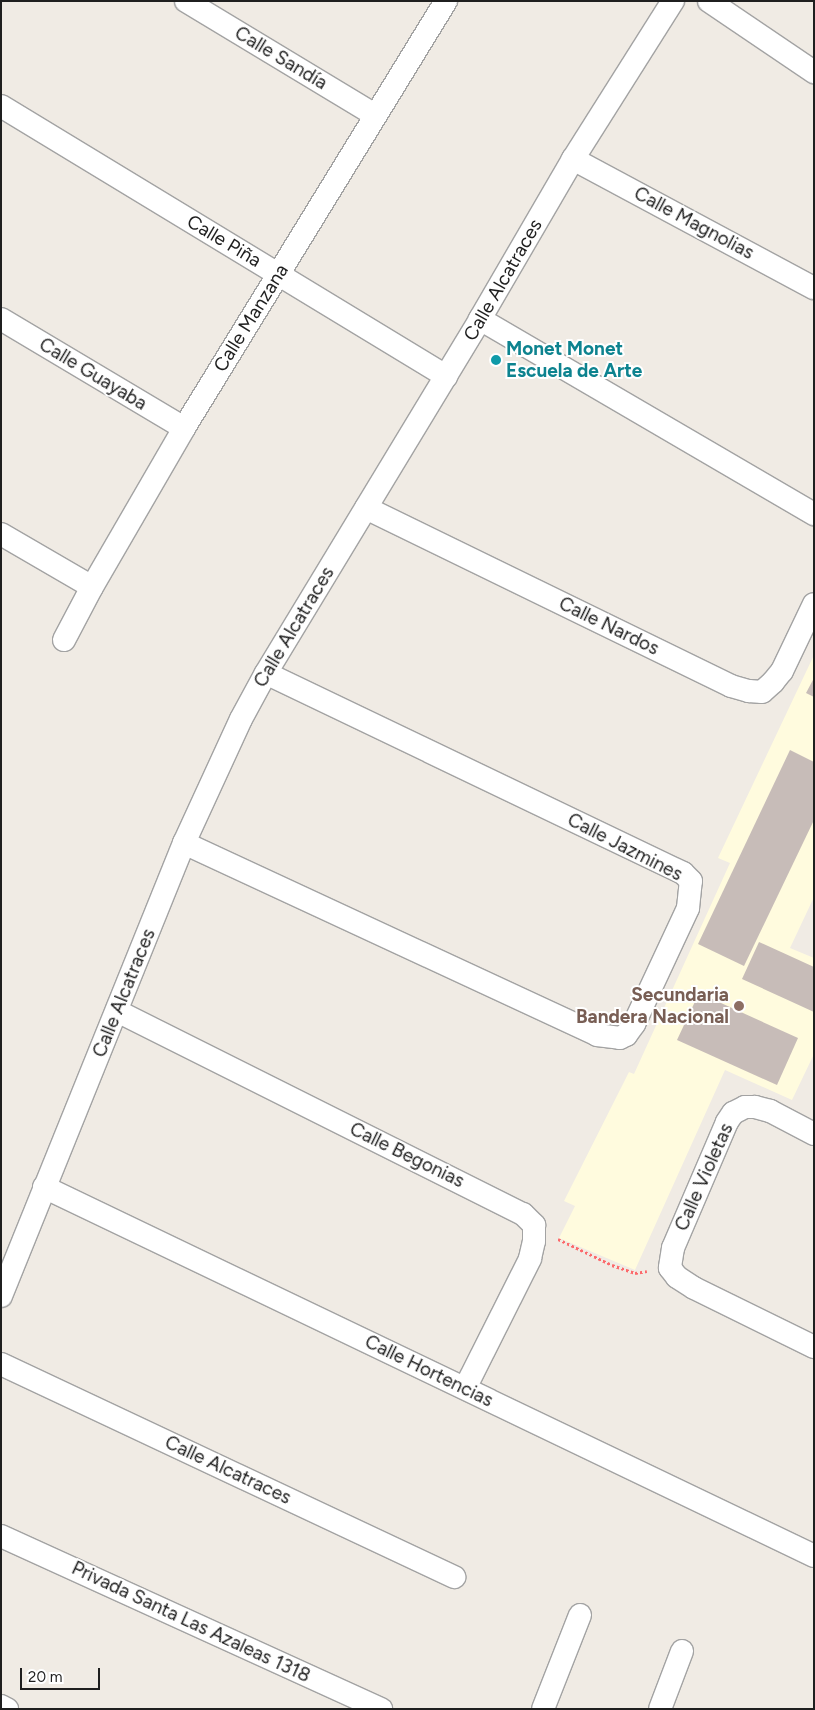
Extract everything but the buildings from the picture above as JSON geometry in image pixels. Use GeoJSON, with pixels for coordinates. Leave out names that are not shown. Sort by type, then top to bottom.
{"type":"FeatureCollection","features":[{"type":"Feature","properties":{"kind":"street","name":"Calle Sandía"},"geometry":{"type":"LineString","coordinates":[[186,1],[375,115]]}},
{"type":"Feature","properties":{"kind":"street","name":"Calle Manzana"},"geometry":{"type":"LineString","coordinates":[[64,640],[92,587],[184,428],[446,1]]}},
{"type":"Feature","properties":{"kind":"street","name":"Calle Alcatraces"},"geometry":{"type":"LineString","coordinates":[[1,1296],[184,843],[241,719],[266,672],[446,376],[573,159],[673,1]]}},
{"type":"Feature","properties":{"kind":"street"},"geometry":{"type":"LineString","coordinates":[[708,1],[814,72]]}},
{"type":"Feature","properties":{"kind":"street","name":"Calle Piña"},"geometry":{"type":"LineString","coordinates":[[1,106],[446,376]]}},
{"type":"Feature","properties":{"kind":"street","name":"Calle Magnolias"},"geometry":{"type":"LineString","coordinates":[[573,159],[814,288]]}},
{"type":"Feature","properties":{"kind":"street","name":"Calle Guayaba"},"geometry":{"type":"LineString","coordinates":[[1,319],[184,428]]}},
{"type":"Feature","properties":{"kind":"street"},"geometry":{"type":"LineString","coordinates":[[480,319],[814,514]]}},
{"type":"Feature","properties":{"kind":"street","name":"Calle Nardos"},"geometry":{"type":"LineString","coordinates":[[366,508],[722,682],[749,691],[762,692],[782,671],[814,604]]}},
{"type":"Feature","properties":{"kind":"street"},"geometry":{"type":"LineString","coordinates":[[1,534],[92,587]]}},
{"type":"Feature","properties":{"kind":"street","name":"Calle Jazmines"},"geometry":{"type":"LineString","coordinates":[[184,843],[597,1035],[620,1038],[626,1035],[634,1024],[688,908],[690,881],[683,873],[266,672]]}},
{"type":"Feature","properties":{"kind":"street","name":"Calle Begonias"},"geometry":{"type":"LineString","coordinates":[[117,1011],[505,1203],[523,1214],[534,1225]]}},
{"type":"Feature","properties":{"kind":"street","name":"Calle Violetas"},"geometry":{"type":"LineString","coordinates":[[670,1268],[670,1256],[727,1122],[733,1113],[745,1107],[755,1107],[770,1111],[814,1134]]}},
{"type":"Feature","properties":{"kind":"street","name":"Calle Hortencias"},"geometry":{"type":"LineString","coordinates":[[44,1187],[814,1556]]}},
{"type":"Feature","properties":{"kind":"street"},"geometry":{"type":"LineString","coordinates":[[465,1388],[530,1259],[534,1242],[534,1225]]}},
{"type":"Feature","properties":{"kind":"street"},"geometry":{"type":"LineString","coordinates":[[670,1268],[677,1277],[694,1288],[814,1346]]}},
{"type":"Feature","properties":{"kind":"street","name":"Calle Alcatraces"},"geometry":{"type":"LineString","coordinates":[[1,1364],[454,1577]]}},
{"type":"Feature","properties":{"kind":"street","name":"Privada Santa Las Azaleas 1318"},"geometry":{"type":"LineString","coordinates":[[1,1536],[380,1709]]}},
{"type":"Feature","properties":{"kind":"street"},"geometry":{"type":"LineString","coordinates":[[543,1709],[580,1615]]}},
{"type":"Feature","properties":{"kind":"street"},"geometry":{"type":"LineString","coordinates":[[660,1709],[682,1651]]}},
{"type":"Feature","properties":{"kind":"street"},"geometry":{"type":"LineString","coordinates":[[1,1706],[7,1709]]}},
{"type":"Feature","properties":{"kind":"path"},"geometry":{"type":"LineString","coordinates":[[534,1225],[612,1265],[634,1272],[670,1268]]}},
{"type":"Feature","properties":{"kind":"shaded area","name":"Secundaria Bandera Nacional"},"geometry":{"type":"Polygon","coordinates":[[[814,655],[814,897],[790,948],[814,958],[814,1054],[792,1100],[725,1070],[635,1270],[559,1238],[575,1206],[564,1201],[629,1072],[634,1074],[730,863],[718,858],[814,655]]]}},
{"type":"Feature","properties":{"kind":"place","name":"Monet Monet Escuela de Arte"},"geometry":{"type":"Point","coordinates":[496,360]}},
{"type":"Feature","properties":{"kind":"place","name":"Secundaria Bandera Nacional"},"geometry":{"type":"Point","coordinates":[739,1006]}}]}
